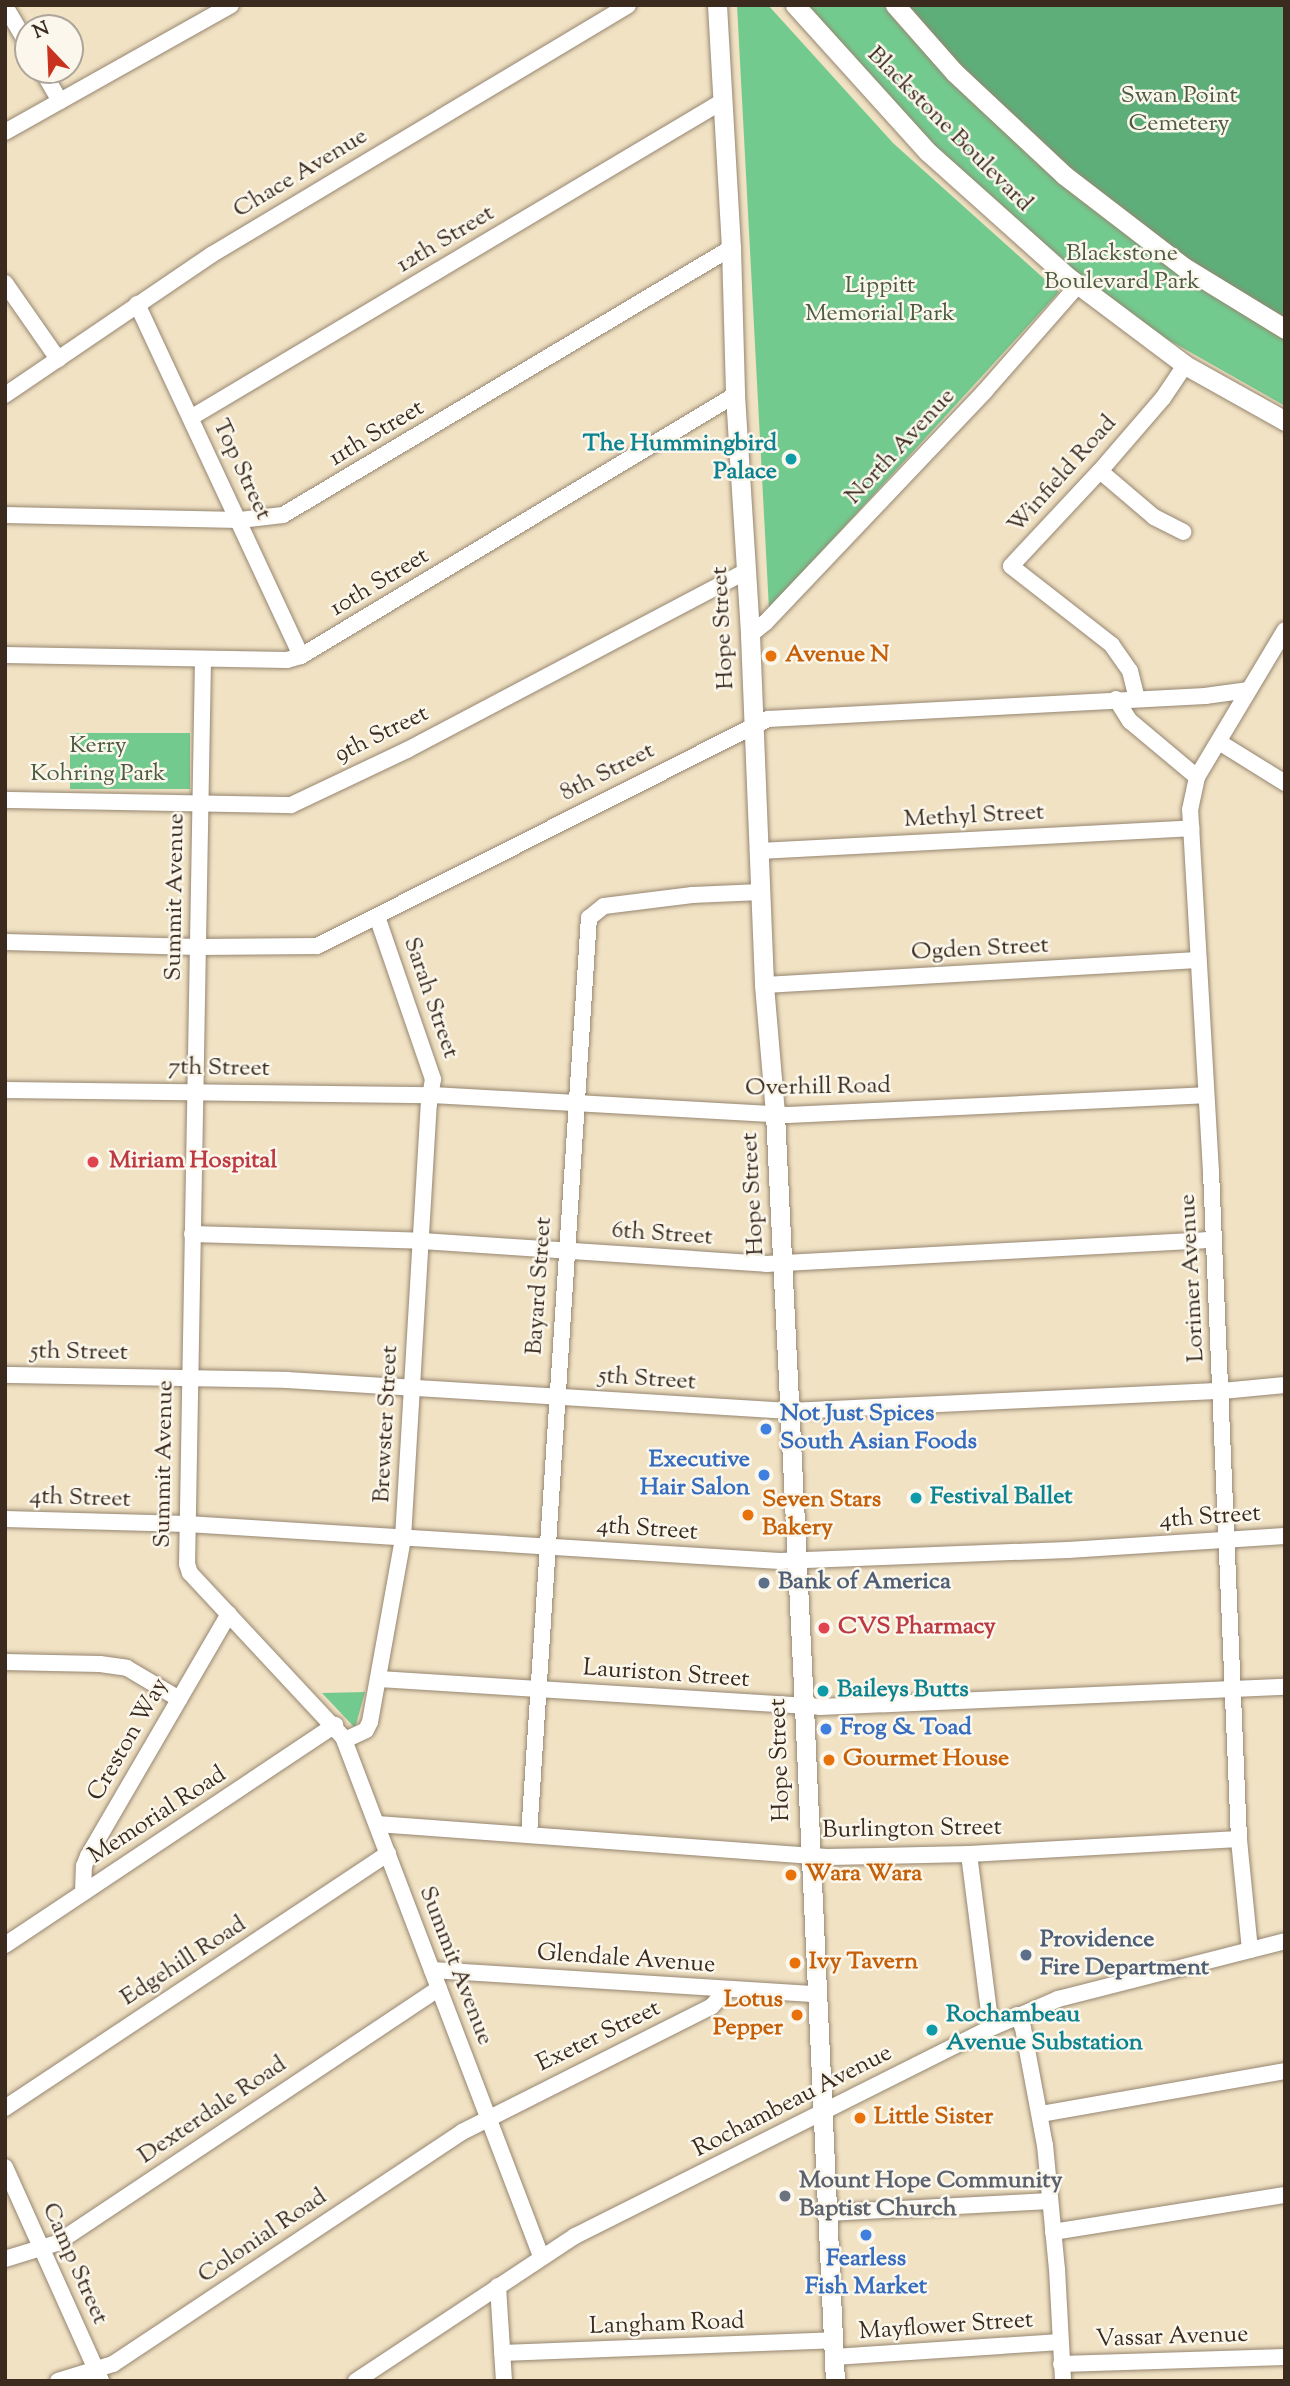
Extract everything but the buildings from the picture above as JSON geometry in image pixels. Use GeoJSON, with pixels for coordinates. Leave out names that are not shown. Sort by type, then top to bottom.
{"type":"FeatureCollection","features":[{"type":"Feature","properties":{"kind":"main road","name":"Hope Street"},"geometry":{"type":"LineString","coordinates":[[717,5],[732,248],[735,395],[750,635],[764,985],[775,1114],[790,1411],[835,2381]]}},
{"type":"Feature","properties":{"kind":"main road","name":"Blackstone Boulevard"},"geometry":{"type":"LineString","coordinates":[[795,5],[928,152],[981,202],[1079,284],[1185,365],[1285,421]]}},
{"type":"Feature","properties":{"kind":"main road","name":"Blackstone Boulevard"},"geometry":{"type":"LineString","coordinates":[[895,5],[954,72],[1064,175],[1184,267],[1285,330]]}},
{"type":"Feature","properties":{"kind":"street"},"geometry":{"type":"LineString","coordinates":[[5,132],[232,5]]}},
{"type":"Feature","properties":{"kind":"street","name":"Chace Avenue"},"geometry":{"type":"LineString","coordinates":[[5,395],[222,248],[628,5]]}},
{"type":"Feature","properties":{"kind":"street"},"geometry":{"type":"LineString","coordinates":[[5,6],[14,21]]}},
{"type":"Feature","properties":{"kind":"street"},"geometry":{"type":"LineString","coordinates":[[50,84],[60,101]]}},
{"type":"Feature","properties":{"kind":"street","name":"12th Street"},"geometry":{"type":"LineString","coordinates":[[192,417],[723,101]]}},
{"type":"Feature","properties":{"kind":"street","name":"11th Street"},"geometry":{"type":"LineString","coordinates":[[5,515],[240,520],[283,514],[732,248]]}},
{"type":"Feature","properties":{"kind":"street"},"geometry":{"type":"LineString","coordinates":[[5,283],[58,359]]}},
{"type":"Feature","properties":{"kind":"street","name":"North Avenue"},"geometry":{"type":"LineString","coordinates":[[750,635],[765,623],[976,401],[1079,284]]}},
{"type":"Feature","properties":{"kind":"street","name":"Top Street"},"geometry":{"type":"LineString","coordinates":[[137,304],[302,656]]}},
{"type":"Feature","properties":{"kind":"street","name":"Winfield Road"},"geometry":{"type":"LineString","coordinates":[[1137,699],[1130,671],[1112,645],[1011,566],[1100,471],[1163,398],[1185,365]]}},
{"type":"Feature","properties":{"kind":"street","name":"10th Street"},"geometry":{"type":"LineString","coordinates":[[5,655],[287,660],[302,656],[735,395]]}},
{"type":"Feature","properties":{"kind":"street"},"geometry":{"type":"LineString","coordinates":[[1100,471],[1154,517],[1183,532]]}},
{"type":"Feature","properties":{"kind":"street","name":"9th Street"},"geometry":{"type":"LineString","coordinates":[[5,800],[291,805],[407,750],[745,572]]}},
{"type":"Feature","properties":{"kind":"street","name":"Lorimer Avenue"},"geometry":{"type":"LineString","coordinates":[[1250,1950],[1239,1839],[1236,1690],[1191,796],[1196,777],[1285,630]]}},
{"type":"Feature","properties":{"kind":"street","name":"Summit Avenue"},"geometry":{"type":"LineString","coordinates":[[203,659],[187,1564],[190,1573],[335,1725],[345,1741],[541,2256]]}},
{"type":"Feature","properties":{"kind":"street","name":"8th Street"},"geometry":{"type":"LineString","coordinates":[[5,942],[308,947],[377,916],[753,726],[783,716],[1137,699],[1249,690]]}},
{"type":"Feature","properties":{"kind":"street"},"geometry":{"type":"LineString","coordinates":[[1116,699],[1130,721],[1196,777]]}},
{"type":"Feature","properties":{"kind":"street"},"geometry":{"type":"LineString","coordinates":[[1219,742],[1285,783]]}},
{"type":"Feature","properties":{"kind":"street","name":"Methyl Street"},"geometry":{"type":"LineString","coordinates":[[758,850],[1191,828]]}},
{"type":"Feature","properties":{"kind":"street","name":"Bayard Street"},"geometry":{"type":"LineString","coordinates":[[528,1835],[587,927],[593,912],[604,906],[680,897],[761,892]]}},
{"type":"Feature","properties":{"kind":"street","name":"Sarah Street"},"geometry":{"type":"LineString","coordinates":[[377,916],[433,1079],[432,1095]]}},
{"type":"Feature","properties":{"kind":"street","name":"Ogden Street"},"geometry":{"type":"LineString","coordinates":[[764,985],[1198,960]]}},
{"type":"Feature","properties":{"kind":"street","name":"7th Street"},"geometry":{"type":"LineString","coordinates":[[5,1090],[432,1095]]}},
{"type":"Feature","properties":{"kind":"street","name":"Overhill Road"},"geometry":{"type":"LineString","coordinates":[[432,1095],[775,1114],[1205,1095]]}},
{"type":"Feature","properties":{"kind":"street","name":"Brewster Street"},"geometry":{"type":"LineString","coordinates":[[345,1741],[366,1730],[379,1679],[403,1538],[432,1095]]}},
{"type":"Feature","properties":{"kind":"street","name":"6th Street"},"geometry":{"type":"LineString","coordinates":[[192,1234],[422,1241],[752,1264],[1213,1240]]}},
{"type":"Feature","properties":{"kind":"street","name":"5th Street"},"geometry":{"type":"LineString","coordinates":[[5,1375],[189,1378],[411,1387],[790,1411],[1222,1391],[1285,1385]]}},
{"type":"Feature","properties":{"kind":"street","name":"4th Street"},"geometry":{"type":"LineString","coordinates":[[5,1520],[187,1524],[796,1560],[1068,1550],[1285,1536]]}},
{"type":"Feature","properties":{"kind":"street","name":"Creston Way"},"geometry":{"type":"LineString","coordinates":[[83,1893],[84,1866],[88,1856],[229,1614]]}},
{"type":"Feature","properties":{"kind":"street"},"geometry":{"type":"LineString","coordinates":[[5,1662],[100,1664],[127,1668],[180,1699]]}},
{"type":"Feature","properties":{"kind":"street","name":"Lauriston Street"},"geometry":{"type":"LineString","coordinates":[[379,1679],[804,1707],[1285,1687]]}},
{"type":"Feature","properties":{"kind":"street","name":"Memorial Road"},"geometry":{"type":"LineString","coordinates":[[5,1945],[335,1725]]}},
{"type":"Feature","properties":{"kind":"street","name":"Burlington Street"},"geometry":{"type":"LineString","coordinates":[[377,1825],[827,1857],[969,1854],[1239,1839]]}},
{"type":"Feature","properties":{"kind":"street","name":"Edgehill Road"},"geometry":{"type":"LineString","coordinates":[[5,2108],[388,1854]]}},
{"type":"Feature","properties":{"kind":"street"},"geometry":{"type":"LineString","coordinates":[[969,1854],[991,2028]]}},
{"type":"Feature","properties":{"kind":"street","name":"Rochambeau Avenue"},"geometry":{"type":"LineString","coordinates":[[356,2381],[575,2236],[1017,2015],[1058,2000],[1285,1941]]}},
{"type":"Feature","properties":{"kind":"street","name":"Glendale Avenue"},"geometry":{"type":"LineString","coordinates":[[432,1969],[726,1991],[816,1994]]}},
{"type":"Feature","properties":{"kind":"street","name":"Dexterdale Road"},"geometry":{"type":"LineString","coordinates":[[5,2259],[57,2243],[439,1987]]}},
{"type":"Feature","properties":{"kind":"street","name":"Exeter Street"},"geometry":{"type":"LineString","coordinates":[[488,2117],[711,2007],[726,1991]]}},
{"type":"Feature","properties":{"kind":"street"},"geometry":{"type":"LineString","coordinates":[[1017,2015],[1041,2114],[1053,2232],[1062,2381]]}},
{"type":"Feature","properties":{"kind":"street"},"geometry":{"type":"LineString","coordinates":[[1041,2114],[1285,2071]]}},
{"type":"Feature","properties":{"kind":"street","name":"Colonial Road"},"geometry":{"type":"LineString","coordinates":[[58,2381],[98,2375],[488,2117]]}},
{"type":"Feature","properties":{"kind":"street","name":"Camp Street"},"geometry":{"type":"LineString","coordinates":[[5,2167],[98,2375]]}},
{"type":"Feature","properties":{"kind":"street"},"geometry":{"type":"LineString","coordinates":[[1053,2232],[1285,2195]]}},
{"type":"Feature","properties":{"kind":"street"},"geometry":{"type":"LineString","coordinates":[[827,2213],[1050,2201]]}},
{"type":"Feature","properties":{"kind":"street"},"geometry":{"type":"LineString","coordinates":[[498,2286],[504,2381]]}},
{"type":"Feature","properties":{"kind":"street","name":"Mayflower Street"},"geometry":{"type":"LineString","coordinates":[[833,2348],[1060,2342]]}},
{"type":"Feature","properties":{"kind":"street","name":"Langham Road"},"geometry":{"type":"LineString","coordinates":[[502,2353],[833,2348]]}},
{"type":"Feature","properties":{"kind":"street","name":"Vassar Avenue"},"geometry":{"type":"LineString","coordinates":[[1061,2364],[1285,2357]]}},
{"type":"Feature","properties":{"kind":"green space","name":"Lippitt Memorial Park"},"geometry":{"type":"Polygon","coordinates":[[[737,5],[768,5],[893,143],[1059,292],[769,609],[737,5]]]}},
{"type":"Feature","properties":{"kind":"green space","name":"Blackstone Boulevard Park"},"geometry":{"type":"Polygon","coordinates":[[[804,5],[883,5],[975,105],[1033,156],[1285,336],[1285,406],[1167,339],[1106,298],[982,193],[870,81],[804,5]]]}},
{"type":"Feature","properties":{"kind":"green space","name":"Swan Point Cemetery"},"geometry":{"type":"Polygon","coordinates":[[[894,5],[1285,5],[1285,330],[1061,172],[894,5]]]}},
{"type":"Feature","properties":{"kind":"green space","name":"Kerry Kohring Park"},"geometry":{"type":"Polygon","coordinates":[[[70,733],[190,733],[190,789],[70,789],[70,733]]]}},
{"type":"Feature","properties":{"kind":"green space"},"geometry":{"type":"Polygon","coordinates":[[[365,1692],[355,1728],[322,1693],[365,1692]]]}},
{"type":"Feature","properties":{"kind":"place","name":"The Hummingbird Palace"},"geometry":{"type":"Point","coordinates":[791,459]}},
{"type":"Feature","properties":{"kind":"place","name":"Avenue N"},"geometry":{"type":"Point","coordinates":[771,656]}},
{"type":"Feature","properties":{"kind":"place","name":"Miriam Hospital"},"geometry":{"type":"Point","coordinates":[93,1162]}},
{"type":"Feature","properties":{"kind":"place","name":"Not Just Spices South Asian Foods"},"geometry":{"type":"Point","coordinates":[766,1429]}},
{"type":"Feature","properties":{"kind":"place","name":"Executive Hair Salon"},"geometry":{"type":"Point","coordinates":[764,1475]}},
{"type":"Feature","properties":{"kind":"place","name":"Festival Ballet"},"geometry":{"type":"Point","coordinates":[916,1498]}},
{"type":"Feature","properties":{"kind":"place","name":"Seven Stars Bakery"},"geometry":{"type":"Point","coordinates":[748,1515]}},
{"type":"Feature","properties":{"kind":"place","name":"Bank of America"},"geometry":{"type":"Point","coordinates":[764,1583]}},
{"type":"Feature","properties":{"kind":"place","name":"CVS Pharmacy"},"geometry":{"type":"Point","coordinates":[824,1628]}},
{"type":"Feature","properties":{"kind":"place","name":"Baileys Butts"},"geometry":{"type":"Point","coordinates":[823,1691]}},
{"type":"Feature","properties":{"kind":"place","name":"Frog & Toad"},"geometry":{"type":"Point","coordinates":[826,1729]}},
{"type":"Feature","properties":{"kind":"place","name":"Gourmet House"},"geometry":{"type":"Point","coordinates":[829,1760]}},
{"type":"Feature","properties":{"kind":"place","name":"Wara Wara"},"geometry":{"type":"Point","coordinates":[791,1875]}},
{"type":"Feature","properties":{"kind":"place","name":"Providence Fire Department"},"geometry":{"type":"Point","coordinates":[1026,1955]}},
{"type":"Feature","properties":{"kind":"place","name":"Ivy Tavern"},"geometry":{"type":"Point","coordinates":[795,1963]}},
{"type":"Feature","properties":{"kind":"place","name":"Lotus Pepper"},"geometry":{"type":"Point","coordinates":[797,2015]}},
{"type":"Feature","properties":{"kind":"place","name":"Rochambeau Avenue Substation"},"geometry":{"type":"Point","coordinates":[932,2030]}},
{"type":"Feature","properties":{"kind":"place","name":"Little Sister"},"geometry":{"type":"Point","coordinates":[860,2118]}},
{"type":"Feature","properties":{"kind":"place","name":"Mount Hope Community Baptist Church"},"geometry":{"type":"Point","coordinates":[785,2196]}},
{"type":"Feature","properties":{"kind":"place","name":"Fearless Fish Market"},"geometry":{"type":"Point","coordinates":[866,2235]}}]}
